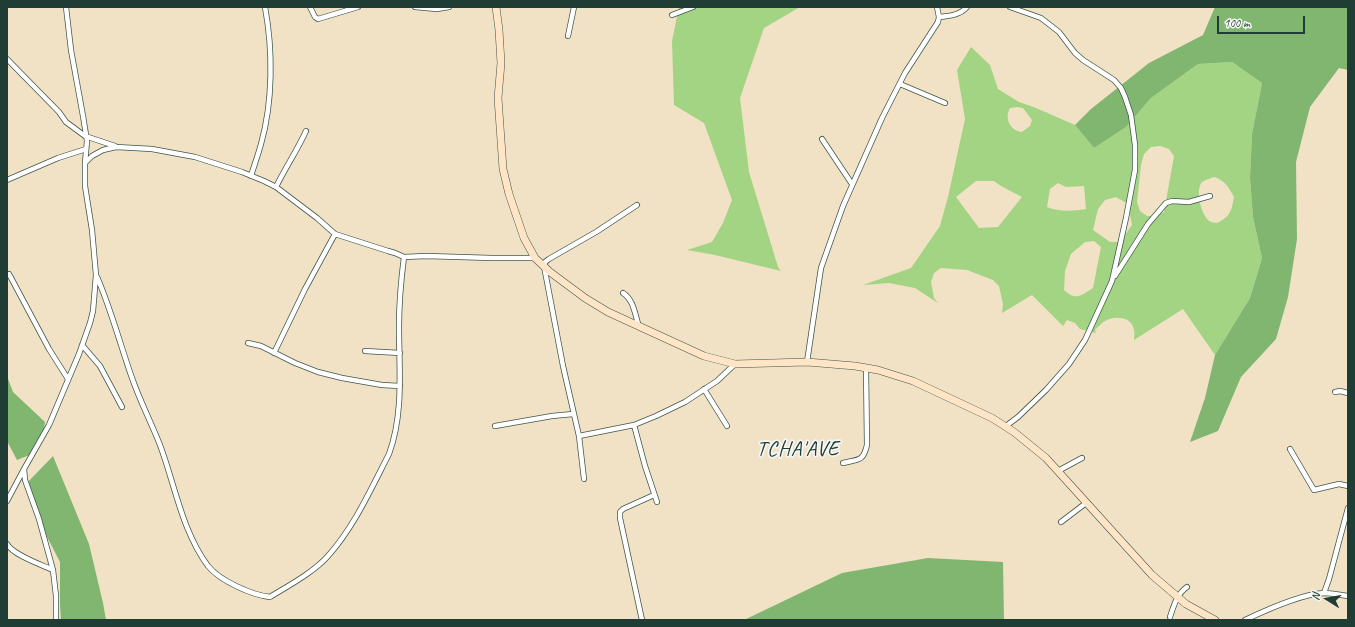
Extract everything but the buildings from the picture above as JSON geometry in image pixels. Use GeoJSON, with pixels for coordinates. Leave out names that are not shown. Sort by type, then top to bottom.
{"type":"FeatureCollection","features":[{"type":"Feature","properties":{"kind":"street"},"geometry":{"type":"LineString","coordinates":[[7,502],[24,468],[49,425],[82,345],[93,311],[96,275],[92,230],[85,186],[85,136],[83,116],[70,50],[66,7]]}},
{"type":"Feature","properties":{"kind":"street"},"geometry":{"type":"LineString","coordinates":[[251,176],[262,143],[269,94],[269,36],[265,7]]}},
{"type":"Feature","properties":{"kind":"street"},"geometry":{"type":"LineString","coordinates":[[310,7],[315,17],[318,19],[358,7]]}},
{"type":"Feature","properties":{"kind":"street"},"geometry":{"type":"LineString","coordinates":[[415,7],[437,9],[449,7]]}},
{"type":"Feature","properties":{"kind":"street"},"geometry":{"type":"LineString","coordinates":[[496,7],[501,63],[498,98],[503,169],[508,194],[524,238],[535,258],[550,272],[585,298],[608,312],[704,356],[735,364],[807,362],[866,368],[888,372],[908,379],[992,418],[1006,426],[1029,443],[1058,471],[1152,575],[1186,604],[1215,620]]}},
{"type":"Feature","properties":{"kind":"street"},"geometry":{"type":"LineString","coordinates":[[568,36],[574,7]]}},
{"type":"Feature","properties":{"kind":"street"},"geometry":{"type":"LineString","coordinates":[[672,15],[693,7]]}},
{"type":"Feature","properties":{"kind":"street"},"geometry":{"type":"LineString","coordinates":[[807,362],[822,268],[843,206],[882,118],[900,84],[938,22],[939,17],[937,7]]}},
{"type":"Feature","properties":{"kind":"street"},"geometry":{"type":"LineString","coordinates":[[939,17],[958,14],[968,7]]}},
{"type":"Feature","properties":{"kind":"street"},"geometry":{"type":"LineString","coordinates":[[1010,7],[1041,18],[1059,32],[1075,53],[1083,60],[1114,80],[1121,88],[1125,96],[1131,115],[1136,145],[1134,170],[1125,226],[1112,281]]}},
{"type":"Feature","properties":{"kind":"street"},"geometry":{"type":"LineString","coordinates":[[7,59],[59,112],[66,122],[85,136],[116,146],[152,149],[195,157],[242,172],[276,187],[317,218],[335,234],[404,257],[535,258]]}},
{"type":"Feature","properties":{"kind":"street"},"geometry":{"type":"LineString","coordinates":[[900,84],[945,103]]}},
{"type":"Feature","properties":{"kind":"street"},"geometry":{"type":"LineString","coordinates":[[276,187],[281,175],[297,150],[306,131]]}},
{"type":"Feature","properties":{"kind":"street"},"geometry":{"type":"LineString","coordinates":[[822,139],[852,184]]}},
{"type":"Feature","properties":{"kind":"street"},"geometry":{"type":"LineString","coordinates":[[85,163],[92,156],[103,150],[116,146]]}},
{"type":"Feature","properties":{"kind":"street"},"geometry":{"type":"LineString","coordinates":[[7,180],[58,158],[86,149]]}},
{"type":"Feature","properties":{"kind":"street"},"geometry":{"type":"LineString","coordinates":[[1006,426],[1018,417],[1046,390],[1069,364],[1085,340],[1112,281],[1148,224],[1166,203],[1172,201],[1189,202],[1210,196]]}},
{"type":"Feature","properties":{"kind":"street"},"geometry":{"type":"LineString","coordinates":[[584,479],[579,436],[573,414],[544,266],[545,262],[549,259],[596,232],[637,205]]}},
{"type":"Feature","properties":{"kind":"street"},"geometry":{"type":"LineString","coordinates":[[274,353],[305,289],[335,234]]}},
{"type":"Feature","properties":{"kind":"street"},"geometry":{"type":"LineString","coordinates":[[96,275],[193,541],[209,567],[223,580],[243,589],[270,597],[306,574],[327,557],[351,525],[389,454],[397,427],[400,386],[399,325],[404,257]]}},
{"type":"Feature","properties":{"kind":"street"},"geometry":{"type":"LineString","coordinates":[[9,274],[49,349],[68,380]]}},
{"type":"Feature","properties":{"kind":"street"},"geometry":{"type":"LineString","coordinates":[[622,293],[628,296],[631,302],[639,327]]}},
{"type":"Feature","properties":{"kind":"street"},"geometry":{"type":"LineString","coordinates":[[248,343],[261,346],[295,363],[330,375],[382,385],[400,386]]}},
{"type":"Feature","properties":{"kind":"street"},"geometry":{"type":"LineString","coordinates":[[82,345],[100,366],[122,407]]}},
{"type":"Feature","properties":{"kind":"street"},"geometry":{"type":"LineString","coordinates":[[365,351],[400,353]]}},
{"type":"Feature","properties":{"kind":"street"},"geometry":{"type":"LineString","coordinates":[[579,436],[634,425],[685,402],[726,374],[735,364]]}},
{"type":"Feature","properties":{"kind":"street"},"geometry":{"type":"LineString","coordinates":[[843,464],[860,459],[865,455],[867,445],[866,368]]}},
{"type":"Feature","properties":{"kind":"street"},"geometry":{"type":"LineString","coordinates":[[704,389],[727,426]]}},
{"type":"Feature","properties":{"kind":"street"},"geometry":{"type":"LineString","coordinates":[[1335,392],[1340,391],[1348,393]]}},
{"type":"Feature","properties":{"kind":"street"},"geometry":{"type":"LineString","coordinates":[[495,426],[552,416],[573,414]]}},
{"type":"Feature","properties":{"kind":"street"},"geometry":{"type":"LineString","coordinates":[[634,425],[643,460],[657,502]]}},
{"type":"Feature","properties":{"kind":"street"},"geometry":{"type":"LineString","coordinates":[[1290,449],[1314,490],[1339,484],[1348,486]]}},
{"type":"Feature","properties":{"kind":"street"},"geometry":{"type":"LineString","coordinates":[[1058,471],[1082,458]]}},
{"type":"Feature","properties":{"kind":"street"},"geometry":{"type":"LineString","coordinates":[[24,468],[25,480],[39,519],[54,570],[56,620]]}},
{"type":"Feature","properties":{"kind":"street"},"geometry":{"type":"LineString","coordinates":[[642,620],[620,512],[623,509],[654,495]]}},
{"type":"Feature","properties":{"kind":"street"},"geometry":{"type":"LineString","coordinates":[[1061,522],[1086,503]]}},
{"type":"Feature","properties":{"kind":"street"},"geometry":{"type":"LineString","coordinates":[[1324,593],[1348,508]]}},
{"type":"Feature","properties":{"kind":"street"},"geometry":{"type":"LineString","coordinates":[[7,544],[17,553],[54,570]]}},
{"type":"Feature","properties":{"kind":"street"},"geometry":{"type":"LineString","coordinates":[[1170,617],[1177,597],[1182,590],[1187,587]]}},
{"type":"Feature","properties":{"kind":"street"},"geometry":{"type":"LineString","coordinates":[[1245,620],[1289,601],[1324,593],[1348,596]]}},
{"type":"Feature","properties":{"kind":"street"},"geometry":{"type":"LineString","coordinates":[[1256,615],[1259,620]]}},
{"type":"Feature","properties":{"kind":"green space"},"geometry":{"type":"Polygon","coordinates":[[[679,7],[800,7],[764,28],[740,98],[749,172],[778,267],[781,271],[715,255],[687,250],[712,242],[723,223],[732,200],[704,123],[674,105],[672,41],[679,7]]]}},
{"type":"Feature","properties":{"kind":"green space"},"geometry":{"type":"Polygon","coordinates":[[[1215,7],[1348,7],[1348,70],[1339,68],[1310,107],[1296,162],[1297,239],[1288,297],[1276,339],[1241,377],[1218,431],[1190,442],[1205,398],[1215,355],[1250,298],[1262,258],[1253,217],[1250,178],[1252,134],[1262,83],[1232,62],[1198,64],[1151,98],[1126,127],[1094,148],[1075,125],[1091,109],[1149,63],[1203,35],[1215,7]]]}},
{"type":"Feature","properties":{"kind":"green space"},"geometry":{"type":"Polygon","coordinates":[[[971,47],[990,65],[998,89],[1019,102],[1075,125],[1094,148],[1126,127],[1151,98],[1198,64],[1232,62],[1262,83],[1252,134],[1250,178],[1253,217],[1262,258],[1250,298],[1215,355],[1183,309],[1134,340],[1132,325],[1129,321],[1121,318],[1106,320],[1095,330],[1096,333],[1080,329],[1075,323],[1067,320],[1063,326],[1032,295],[1002,313],[1003,304],[999,286],[993,280],[967,270],[941,268],[934,273],[931,282],[934,298],[938,303],[915,288],[889,283],[863,285],[911,268],[940,226],[965,119],[957,70],[971,47]],[[1010,108],[1008,112],[1008,120],[1011,127],[1022,132],[1030,126],[1032,120],[1023,108],[1010,108]],[[1160,146],[1151,147],[1144,154],[1141,165],[1137,202],[1140,211],[1147,216],[1156,216],[1164,212],[1174,156],[1169,149],[1160,146]],[[1214,177],[1202,182],[1199,190],[1201,207],[1205,217],[1208,220],[1213,223],[1217,223],[1230,213],[1234,197],[1224,182],[1218,178],[1214,177]],[[976,181],[956,197],[979,228],[998,227],[1022,197],[994,181],[976,181]],[[1058,183],[1050,189],[1047,207],[1066,211],[1086,209],[1084,186],[1066,187],[1058,183]],[[1116,197],[1105,200],[1098,209],[1093,230],[1110,242],[1120,242],[1132,225],[1128,204],[1116,197]],[[1094,241],[1085,242],[1071,254],[1065,271],[1064,290],[1072,295],[1078,296],[1093,288],[1101,247],[1094,241]]]}},
{"type":"Feature","properties":{"kind":"green space"},"geometry":{"type":"Polygon","coordinates":[[[7,376],[13,392],[45,422],[42,442],[32,454],[17,460],[7,441],[7,376]]]}},
{"type":"Feature","properties":{"kind":"green space"},"geometry":{"type":"Polygon","coordinates":[[[53,456],[89,544],[106,620],[61,620],[60,562],[44,531],[27,483],[53,456]]]}},
{"type":"Feature","properties":{"kind":"green space"},"geometry":{"type":"Polygon","coordinates":[[[928,558],[1003,562],[1004,620],[744,620],[842,573],[928,558]]]}},
{"type":"Feature","properties":{"kind":"district","name":"TCHA'AVE"},"geometry":{"type":"Point","coordinates":[798,449]}}]}
